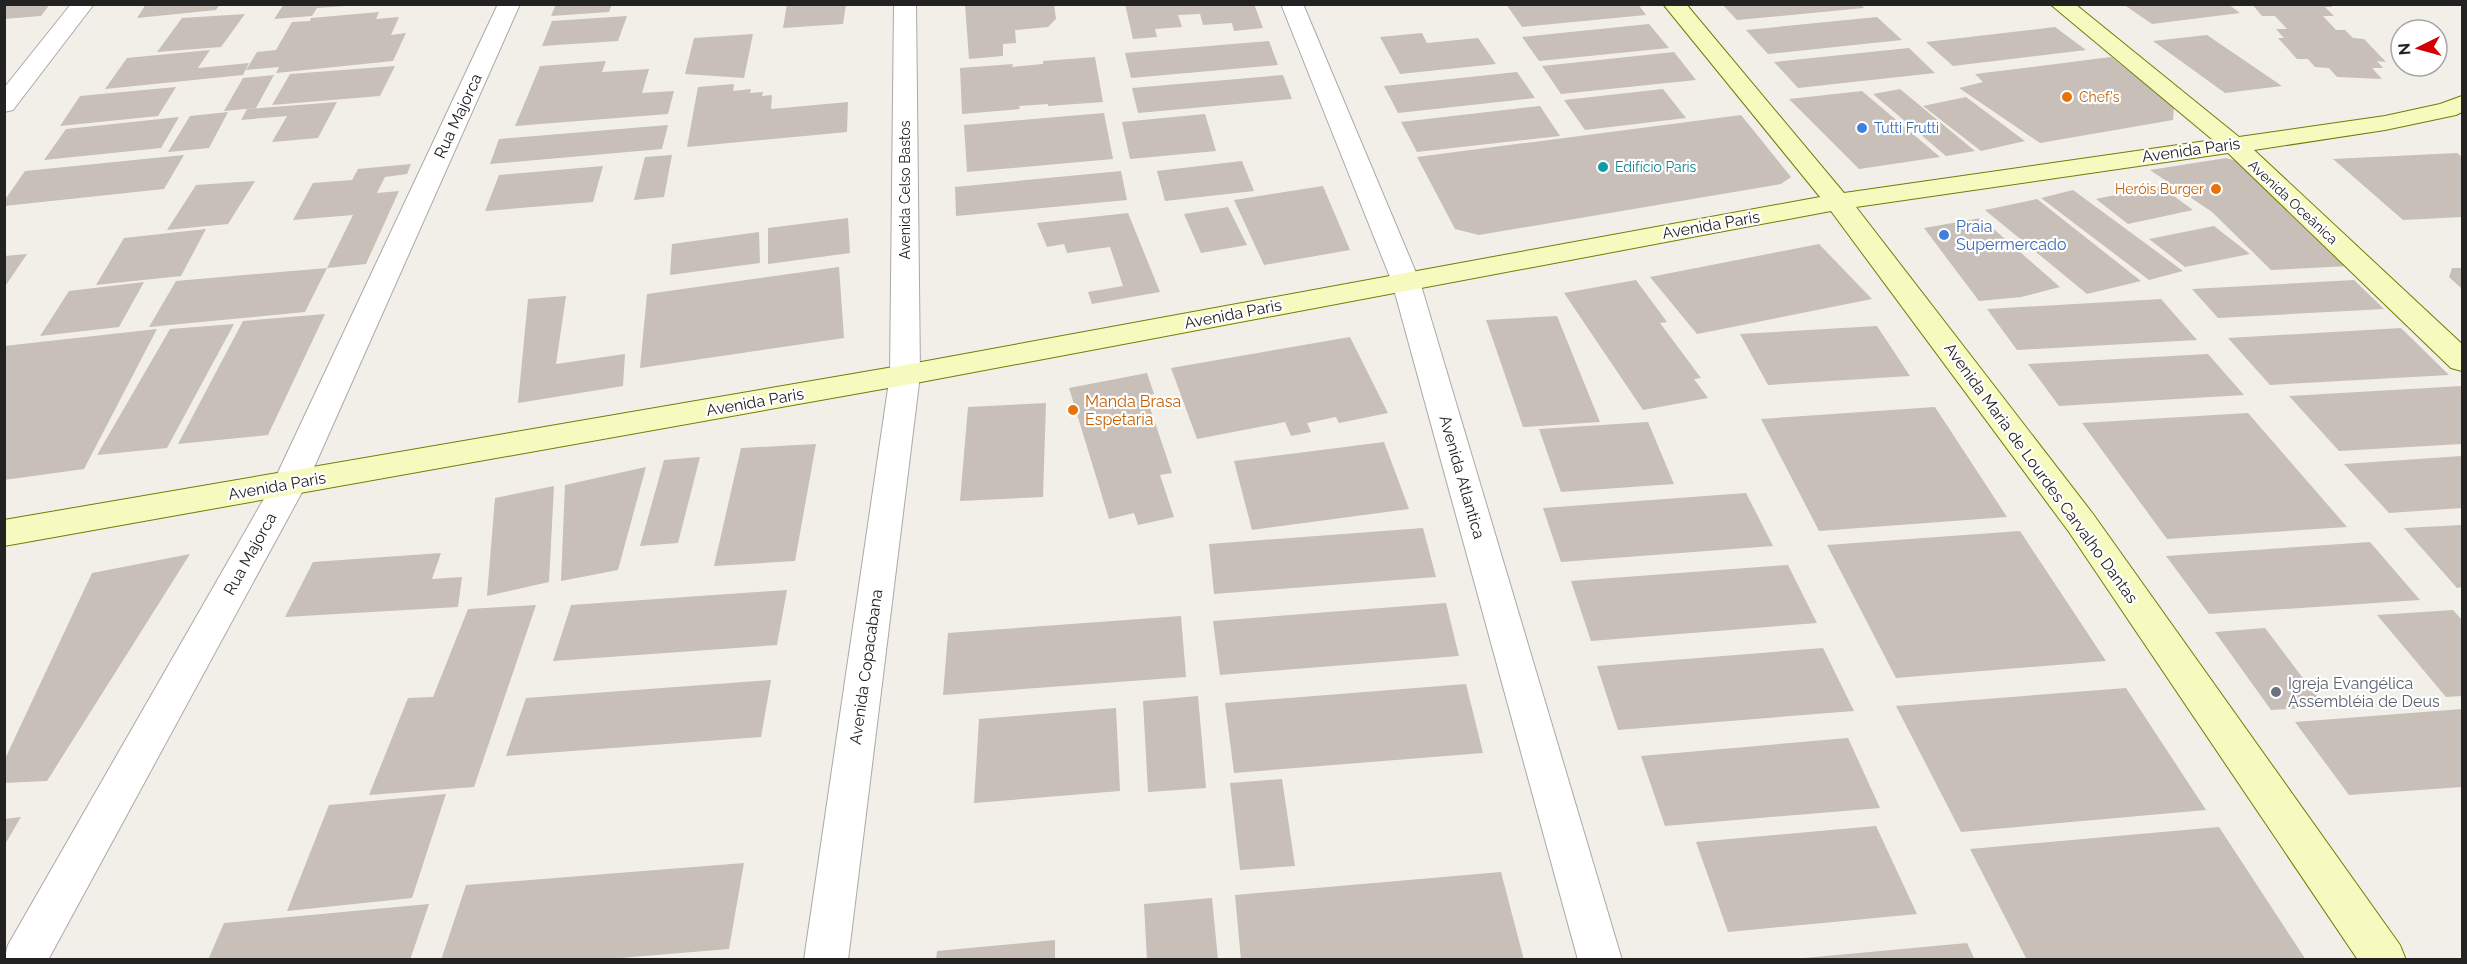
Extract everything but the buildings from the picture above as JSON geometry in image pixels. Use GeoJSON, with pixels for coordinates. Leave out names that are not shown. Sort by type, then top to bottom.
{"type":"FeatureCollection","features":[{"type":"Feature","properties":{"kind":"street"},"geometry":{"type":"LineString","coordinates":[[4,105],[84,4]]}},
{"type":"Feature","properties":{"kind":"street","name":"Rua Majorca"},"geometry":{"type":"LineString","coordinates":[[24,960],[290,483],[509,4]]}},
{"type":"Feature","properties":{"kind":"street","name":"Avenida Celso Bastos"},"geometry":{"type":"LineString","coordinates":[[904,4],[905,375]]}},
{"type":"Feature","properties":{"kind":"street","name":"Avenida Atlantica"},"geometry":{"type":"LineString","coordinates":[[1292,4],[1406,282],[1600,960]]}},
{"type":"Feature","properties":{"kind":"street","name":"Avenida Maria de Lourdes Carvalho Dantas"},"geometry":{"type":"LineString","coordinates":[[1674,4],[1838,202],[2081,523],[2385,960]]}},
{"type":"Feature","properties":{"kind":"street","name":"Avenida Oceânica"},"geometry":{"type":"LineString","coordinates":[[2061,4],[2233,144],[2463,361]]}},
{"type":"Feature","properties":{"kind":"street","name":"Avenida Paris"},"geometry":{"type":"LineString","coordinates":[[4,533],[905,375],[1838,202],[2385,123],[2447,110],[2463,103]]}},
{"type":"Feature","properties":{"kind":"street","name":"Avenida Copacabana"},"geometry":{"type":"LineString","coordinates":[[826,960],[905,375]]}},
{"type":"Feature","properties":{"kind":"place","name":"Chef's"},"geometry":{"type":"Point","coordinates":[2067,97]}},
{"type":"Feature","properties":{"kind":"place","name":"Tutti Frutti"},"geometry":{"type":"Point","coordinates":[1862,128]}},
{"type":"Feature","properties":{"kind":"place","name":"Edifício Paris"},"geometry":{"type":"Point","coordinates":[1603,167]}},
{"type":"Feature","properties":{"kind":"place","name":"Heróis Burger"},"geometry":{"type":"Point","coordinates":[2216,189]}},
{"type":"Feature","properties":{"kind":"place","name":"Praia Supermercado"},"geometry":{"type":"Point","coordinates":[1944,235]}},
{"type":"Feature","properties":{"kind":"place","name":"Manda Brasa Espetaria"},"geometry":{"type":"Point","coordinates":[1073,410]}},
{"type":"Feature","properties":{"kind":"place","name":"Igreja Evangélica Assembléia de Deus"},"geometry":{"type":"Point","coordinates":[2276,692]}}]}
